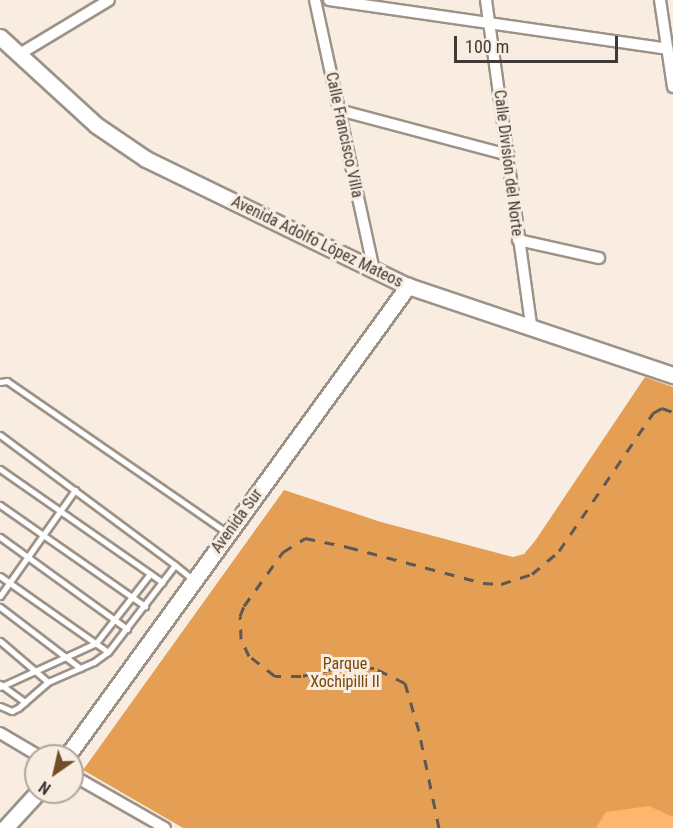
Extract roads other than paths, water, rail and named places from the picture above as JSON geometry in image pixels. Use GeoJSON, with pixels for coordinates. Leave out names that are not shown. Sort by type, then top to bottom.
{"type":"FeatureCollection","features":[{"type":"Feature","properties":{"kind":"street"},"geometry":{"type":"LineString","coordinates":[[18,55],[109,0]]}},
{"type":"Feature","properties":{"kind":"street","name":"Calle Francisco Villa"},"geometry":{"type":"LineString","coordinates":[[315,0],[374,270]]}},
{"type":"Feature","properties":{"kind":"street"},"geometry":{"type":"LineString","coordinates":[[329,0],[667,49]]}},
{"type":"Feature","properties":{"kind":"street","name":"Calle División del Norte"},"geometry":{"type":"LineString","coordinates":[[486,0],[531,326]]}},
{"type":"Feature","properties":{"kind":"street"},"geometry":{"type":"LineString","coordinates":[[660,0],[673,87]]}},
{"type":"Feature","properties":{"kind":"street","name":"Avenida Adolfo López Mateos"},"geometry":{"type":"LineString","coordinates":[[0,37],[96,125],[146,159],[408,286],[673,375]]}},
{"type":"Feature","properties":{"kind":"street"},"geometry":{"type":"LineString","coordinates":[[339,110],[508,154]]}},
{"type":"Feature","properties":{"kind":"street"},"geometry":{"type":"LineString","coordinates":[[518,240],[599,258]]}},
{"type":"Feature","properties":{"kind":"street","name":"Avenida Sur"},"geometry":{"type":"LineString","coordinates":[[76,744],[408,286]]}},
{"type":"Feature","properties":{"kind":"street"},"geometry":{"type":"LineString","coordinates":[[0,734],[24,748]]}},
{"type":"Feature","properties":{"kind":"street"},"geometry":{"type":"LineString","coordinates":[[84,782],[158,826]]}},
{"type":"Feature","properties":{"kind":"street"},"geometry":{"type":"LineString","coordinates":[[5,828],[27,804]]}},
{"type":"Feature","properties":{"kind":"lane"},"geometry":{"type":"LineString","coordinates":[[0,382],[7,381],[228,534]]}},
{"type":"Feature","properties":{"kind":"lane"},"geometry":{"type":"LineString","coordinates":[[0,435],[195,580]]}},
{"type":"Feature","properties":{"kind":"lane"},"geometry":{"type":"LineString","coordinates":[[0,469],[162,582]]}},
{"type":"Feature","properties":{"kind":"lane"},"geometry":{"type":"LineString","coordinates":[[0,596],[75,490]]}},
{"type":"Feature","properties":{"kind":"lane"},"geometry":{"type":"LineString","coordinates":[[0,505],[145,606]]}},
{"type":"Feature","properties":{"kind":"lane"},"geometry":{"type":"LineString","coordinates":[[0,537],[127,629]]}},
{"type":"Feature","properties":{"kind":"lane"},"geometry":{"type":"LineString","coordinates":[[0,706],[12,711],[48,682],[108,652],[175,565]]}},
{"type":"Feature","properties":{"kind":"lane"},"geometry":{"type":"LineString","coordinates":[[1,685],[96,643],[116,621],[150,574]]}},
{"type":"Feature","properties":{"kind":"lane"},"geometry":{"type":"LineString","coordinates":[[0,576],[108,652]]}},
{"type":"Feature","properties":{"kind":"lane"},"geometry":{"type":"LineString","coordinates":[[0,607],[80,668]]}},
{"type":"Feature","properties":{"kind":"lane"},"geometry":{"type":"LineString","coordinates":[[0,641],[48,682]]}},
{"type":"Feature","properties":{"kind":"lane"},"geometry":{"type":"LineString","coordinates":[[1,685],[25,702]]}},
{"type":"Feature","properties":{"kind":"railway"},"geometry":{"type":"LineString","coordinates":[[439,828],[419,731],[405,683],[374,668],[357,667],[332,669],[301,676],[275,676],[249,656],[241,639],[240,616],[244,606],[283,552],[305,538],[348,547],[483,583],[501,584],[532,574],[559,551],[653,413],[662,408],[673,412]]}},
{"type":"Feature","properties":{"kind":"park label","name":"Parque Xochipilli II"},"geometry":{"type":"Point","coordinates":[345,673]}}]}
